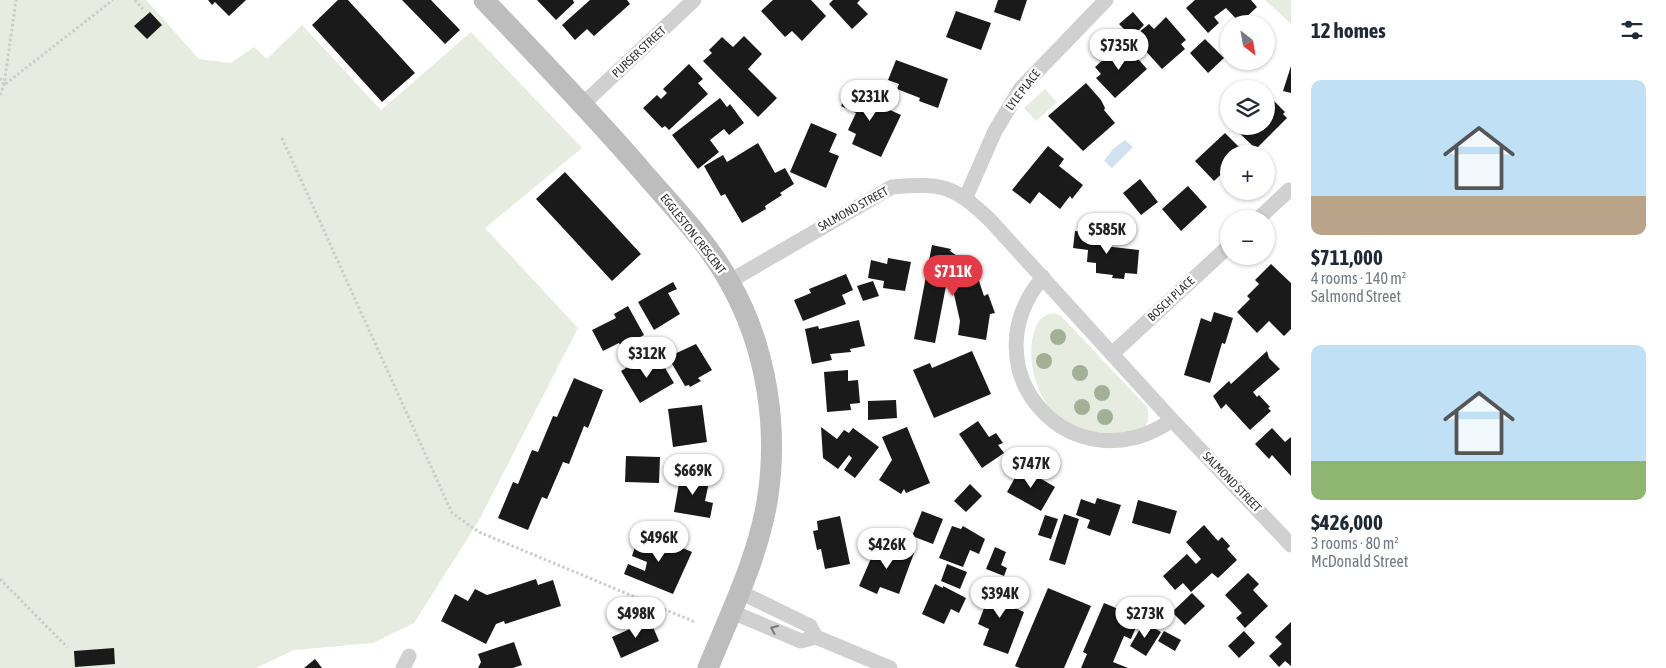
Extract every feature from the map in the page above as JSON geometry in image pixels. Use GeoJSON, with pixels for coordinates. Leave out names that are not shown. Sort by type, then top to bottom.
{"type":"FeatureCollection","features":[{"type":"Feature","properties":{"kind":"street","name":"EGGLESTON CRESCENT"},"geometry":{"type":"LineString","coordinates":[[484,0],[584,104],[700,239],[730,281],[747,318],[763,366],[770,414],[771,457],[766,503],[754,552],[740,592],[708,668]]}},
{"type":"Feature","properties":{"kind":"street","name":"PURSER STREET"},"geometry":{"type":"LineString","coordinates":[[584,104],[694,0]]}},
{"type":"Feature","properties":{"kind":"street","name":"LYLE PLACE"},"geometry":{"type":"LineString","coordinates":[[966,197],[999,124],[1021,88],[1106,0]]}},
{"type":"Feature","properties":{"kind":"street","name":"SALMOND STREET"},"geometry":{"type":"LineString","coordinates":[[730,281],[892,187],[923,185],[949,188],[966,197],[1043,277],[1172,420],[1288,537]]}},
{"type":"Feature","properties":{"kind":"street"},"geometry":{"type":"LineString","coordinates":[[1268,210],[1289,190]]}},
{"type":"Feature","properties":{"kind":"street","name":"BOSCH PLACE"},"geometry":{"type":"LineString","coordinates":[[1113,353],[1220,254]]}},
{"type":"Feature","properties":{"kind":"street"},"geometry":{"type":"LineString","coordinates":[[1043,277],[1025,303],[1016,334],[1018,367],[1026,389],[1040,410],[1065,430],[1096,440],[1112,441],[1136,438],[1159,429],[1172,420]]}},
{"type":"Feature","properties":{"kind":"street"},"geometry":{"type":"LineString","coordinates":[[740,592],[810,626],[816,637]]}},
{"type":"Feature","properties":{"kind":"street"},"geometry":{"type":"LineString","coordinates":[[732,612],[801,641],[816,637],[890,668]]}},
{"type":"Feature","properties":{"kind":"path"},"geometry":{"type":"LineString","coordinates":[[0,95],[4,85],[16,0]]}},
{"type":"Feature","properties":{"kind":"path"},"geometry":{"type":"LineString","coordinates":[[134,0],[142,9]]}},
{"type":"Feature","properties":{"kind":"path"},"geometry":{"type":"LineString","coordinates":[[4,85],[111,1]]}},
{"type":"Feature","properties":{"kind":"path"},"geometry":{"type":"LineString","coordinates":[[0,78],[4,85]]}},
{"type":"Feature","properties":{"kind":"path"},"geometry":{"type":"LineString","coordinates":[[282,138],[452,512],[478,532],[695,622]]}},
{"type":"Feature","properties":{"kind":"path"},"geometry":{"type":"LineString","coordinates":[[0,579],[67,647]]}},
{"type":"Feature","properties":{"kind":"shaded area"},"geometry":{"type":"Polygon","coordinates":[[[0,0],[146,0],[199,59],[231,63],[254,47],[267,59],[302,25],[381,110],[471,32],[582,148],[485,228],[578,328],[478,522],[414,623],[373,643],[294,650],[256,668],[0,668],[0,0]]]}},
{"type":"Feature","properties":{"kind":"shaded area"},"geometry":{"type":"Polygon","coordinates":[[[1265,0],[1291,0],[1291,24],[1265,0]]]}},
{"type":"Feature","properties":{"kind":"shaded area"},"geometry":{"type":"Polygon","coordinates":[[[1045,89],[1057,102],[1036,121],[1024,108],[1045,89]]]}},
{"type":"Feature","properties":{"kind":"shaded area"},"geometry":{"type":"Polygon","coordinates":[[[1053,313],[1061,316],[1147,407],[1148,418],[1146,426],[1140,431],[1123,434],[1078,430],[1065,423],[1047,404],[1035,379],[1031,353],[1034,331],[1038,323],[1048,314],[1053,313]]]}},
{"type":"Feature","properties":{"kind":"water"},"geometry":{"type":"Polygon","coordinates":[[[1125,140],[1133,147],[1112,168],[1104,161],[1113,149],[1125,140]]]}},
{"type":"Feature","properties":{"kind":"building"},"geometry":{"type":"Polygon","coordinates":[[[208,0],[246,0],[229,16],[215,2],[212,5],[208,0]]]}},
{"type":"Feature","properties":{"kind":"building"},"geometry":{"type":"Polygon","coordinates":[[[338,0],[348,0],[415,73],[382,102],[312,25],[338,0]]]}},
{"type":"Feature","properties":{"kind":"building"},"geometry":{"type":"Polygon","coordinates":[[[402,0],[431,0],[460,30],[445,44],[402,0]]]}},
{"type":"Feature","properties":{"kind":"building"},"geometry":{"type":"Polygon","coordinates":[[[537,0],[573,0],[574,3],[556,20],[537,0]]]}},
{"type":"Feature","properties":{"kind":"building"},"geometry":{"type":"Polygon","coordinates":[[[590,0],[627,0],[630,4],[594,36],[587,29],[575,40],[562,25],[590,0]]]}},
{"type":"Feature","properties":{"kind":"building"},"geometry":{"type":"Polygon","coordinates":[[[773,0],[811,0],[826,16],[802,41],[792,31],[785,37],[761,11],[773,0]]]}},
{"type":"Feature","properties":{"kind":"building"},"geometry":{"type":"Polygon","coordinates":[[[833,0],[860,0],[857,3],[868,14],[852,29],[829,4],[833,0]]]}},
{"type":"Feature","properties":{"kind":"building"},"geometry":{"type":"Polygon","coordinates":[[[998,0],[1027,0],[1020,21],[994,12],[998,0]]]}},
{"type":"Feature","properties":{"kind":"building"},"geometry":{"type":"Polygon","coordinates":[[[1195,0],[1251,0],[1257,7],[1248,15],[1233,15],[1226,8],[1214,17],[1219,23],[1208,33],[1186,8],[1195,0]]]}},
{"type":"Feature","properties":{"kind":"building"},"geometry":{"type":"Polygon","coordinates":[[[956,11],[991,23],[981,50],[946,37],[956,11]]]}},
{"type":"Feature","properties":{"kind":"building"},"geometry":{"type":"Polygon","coordinates":[[[150,12],[162,25],[147,39],[134,26],[150,12]]]}},
{"type":"Feature","properties":{"kind":"building"},"geometry":{"type":"Polygon","coordinates":[[[1133,12],[1144,25],[1132,37],[1119,24],[1133,12]]]}},
{"type":"Feature","properties":{"kind":"building"},"geometry":{"type":"Polygon","coordinates":[[[1166,17],[1186,40],[1181,44],[1185,49],[1162,69],[1133,37],[1149,24],[1154,29],[1166,17]]]}},
{"type":"Feature","properties":{"kind":"building"},"geometry":{"type":"Polygon","coordinates":[[[744,36],[762,54],[748,69],[777,98],[758,117],[703,61],[712,53],[709,50],[722,37],[733,47],[744,36]]]}},
{"type":"Feature","properties":{"kind":"building"},"geometry":{"type":"Polygon","coordinates":[[[1205,39],[1220,54],[1220,62],[1208,73],[1190,53],[1205,39]]]}},
{"type":"Feature","properties":{"kind":"building"},"geometry":{"type":"Polygon","coordinates":[[[1118,46],[1126,54],[1130,50],[1147,69],[1115,98],[1096,78],[1101,74],[1095,67],[1118,46]]]}},
{"type":"Feature","properties":{"kind":"building"},"geometry":{"type":"Polygon","coordinates":[[[896,60],[948,79],[938,108],[919,101],[920,98],[897,89],[899,84],[888,80],[896,60]]]}},
{"type":"Feature","properties":{"kind":"building"},"geometry":{"type":"Polygon","coordinates":[[[689,64],[703,79],[698,83],[708,94],[669,130],[665,126],[662,128],[643,108],[657,95],[661,99],[667,93],[663,89],[689,64]]]}},
{"type":"Feature","properties":{"kind":"building"},"geometry":{"type":"Polygon","coordinates":[[[1291,66],[1291,93],[1283,91],[1291,66]]]}},
{"type":"Feature","properties":{"kind":"building"},"geometry":{"type":"Polygon","coordinates":[[[1086,83],[1101,100],[1105,108],[1104,110],[1115,123],[1083,151],[1048,116],[1086,83]]]}},
{"type":"Feature","properties":{"kind":"building"},"geometry":{"type":"Polygon","coordinates":[[[851,85],[871,95],[868,100],[901,115],[881,157],[852,144],[856,134],[848,130],[856,113],[841,106],[851,85]]]}},
{"type":"Feature","properties":{"kind":"building"},"geometry":{"type":"Polygon","coordinates":[[[720,98],[727,107],[730,104],[744,123],[729,135],[724,129],[710,140],[719,152],[698,169],[672,135],[720,98]]]}},
{"type":"Feature","properties":{"kind":"building"},"geometry":{"type":"Polygon","coordinates":[[[1275,102],[1285,112],[1283,114],[1287,118],[1275,130],[1275,102]]]}},
{"type":"Feature","properties":{"kind":"building"},"geometry":{"type":"Polygon","coordinates":[[[811,123],[837,134],[829,152],[839,156],[826,188],[790,172],[811,123]]]}},
{"type":"Feature","properties":{"kind":"building"},"geometry":{"type":"Polygon","coordinates":[[[1223,135],[1227,135],[1237,145],[1220,145],[1220,175],[1214,181],[1195,161],[1223,135]]]}},
{"type":"Feature","properties":{"kind":"building"},"geometry":{"type":"Polygon","coordinates":[[[1241,135],[1270,135],[1260,145],[1252,145],[1241,135]]]}},
{"type":"Feature","properties":{"kind":"building"},"geometry":{"type":"Polygon","coordinates":[[[758,143],[775,173],[785,168],[794,184],[780,193],[782,195],[765,206],[766,209],[742,223],[725,194],[721,196],[704,166],[723,155],[727,162],[758,143]]]}},
{"type":"Feature","properties":{"kind":"building"},"geometry":{"type":"Polygon","coordinates":[[[1048,146],[1064,159],[1059,166],[1083,185],[1072,199],[1070,196],[1060,209],[1039,192],[1030,204],[1012,190],[1048,146]]]}},
{"type":"Feature","properties":{"kind":"building"},"geometry":{"type":"Polygon","coordinates":[[[565,172],[641,254],[612,281],[536,199],[565,172]]]}},
{"type":"Feature","properties":{"kind":"building"},"geometry":{"type":"Polygon","coordinates":[[[1140,179],[1158,202],[1141,215],[1123,193],[1140,179]]]}},
{"type":"Feature","properties":{"kind":"building"},"geometry":{"type":"Polygon","coordinates":[[[1188,186],[1207,207],[1181,231],[1162,209],[1188,186]]]}},
{"type":"Feature","properties":{"kind":"building"},"geometry":{"type":"Polygon","coordinates":[[[1075,231],[1105,234],[1104,246],[1139,250],[1137,274],[1125,273],[1124,279],[1112,278],[1113,275],[1096,273],[1096,263],[1087,262],[1088,250],[1073,248],[1075,231]]]}},
{"type":"Feature","properties":{"kind":"building"},"geometry":{"type":"Polygon","coordinates":[[[932,245],[951,249],[950,251],[969,264],[976,272],[984,296],[988,294],[995,313],[990,314],[986,340],[958,335],[960,321],[953,290],[946,286],[935,343],[914,339],[932,245]]]}},
{"type":"Feature","properties":{"kind":"building"},"geometry":{"type":"Polygon","coordinates":[[[888,258],[911,262],[905,291],[883,288],[884,281],[868,278],[871,260],[887,264],[888,258]]]}},
{"type":"Feature","properties":{"kind":"building"},"geometry":{"type":"Polygon","coordinates":[[[1272,265],[1291,283],[1291,329],[1284,336],[1269,321],[1257,333],[1237,312],[1250,299],[1247,296],[1259,284],[1255,280],[1272,265]]]}},
{"type":"Feature","properties":{"kind":"building"},"geometry":{"type":"Polygon","coordinates":[[[846,274],[853,290],[842,295],[846,304],[803,321],[794,300],[811,293],[809,289],[846,274]]]}},
{"type":"Feature","properties":{"kind":"building"},"geometry":{"type":"Polygon","coordinates":[[[873,281],[879,296],[863,301],[857,286],[873,281]]]}},
{"type":"Feature","properties":{"kind":"building"},"geometry":{"type":"Polygon","coordinates":[[[673,282],[677,289],[668,293],[680,314],[654,330],[638,302],[673,282]]]}},
{"type":"Feature","properties":{"kind":"building"},"geometry":{"type":"Polygon","coordinates":[[[628,306],[644,335],[631,342],[633,345],[623,350],[619,343],[603,351],[592,330],[616,318],[614,314],[628,306]]]}},
{"type":"Feature","properties":{"kind":"building"},"geometry":{"type":"Polygon","coordinates":[[[1214,312],[1233,318],[1225,344],[1222,343],[1210,383],[1184,375],[1201,318],[1211,322],[1214,312]]]}},
{"type":"Feature","properties":{"kind":"building"},"geometry":{"type":"Polygon","coordinates":[[[859,320],[865,346],[850,349],[851,352],[830,354],[832,360],[812,364],[805,329],[818,326],[819,329],[859,320]]]}},
{"type":"Feature","properties":{"kind":"building"},"geometry":{"type":"Polygon","coordinates":[[[696,344],[712,370],[698,378],[701,381],[690,387],[689,385],[685,386],[668,357],[696,344]]]}},
{"type":"Feature","properties":{"kind":"building"},"geometry":{"type":"Polygon","coordinates":[[[972,351],[991,394],[934,418],[913,370],[930,363],[932,368],[972,351]]]}},
{"type":"Feature","properties":{"kind":"building"},"geometry":{"type":"Polygon","coordinates":[[[1267,351],[1269,358],[1280,369],[1253,392],[1257,397],[1259,395],[1270,407],[1268,408],[1271,411],[1250,430],[1226,404],[1221,409],[1213,396],[1229,381],[1231,384],[1267,351]]]}},
{"type":"Feature","properties":{"kind":"building"},"geometry":{"type":"Polygon","coordinates":[[[659,358],[674,383],[640,403],[621,371],[639,360],[644,367],[659,358]]]}},
{"type":"Feature","properties":{"kind":"building"},"geometry":{"type":"Polygon","coordinates":[[[848,370],[848,381],[858,380],[860,403],[850,404],[851,410],[827,412],[824,372],[848,370]]]}},
{"type":"Feature","properties":{"kind":"building"},"geometry":{"type":"Polygon","coordinates":[[[574,378],[603,390],[588,428],[584,426],[569,464],[563,462],[547,499],[542,497],[528,530],[498,518],[513,482],[518,484],[532,450],[538,452],[553,416],[557,417],[574,378]]]}},
{"type":"Feature","properties":{"kind":"building"},"geometry":{"type":"Polygon","coordinates":[[[896,400],[897,418],[868,420],[868,401],[896,400]]]}},
{"type":"Feature","properties":{"kind":"building"},"geometry":{"type":"Polygon","coordinates":[[[702,405],[707,442],[673,447],[668,409],[702,405]]]}},
{"type":"Feature","properties":{"kind":"building"},"geometry":{"type":"Polygon","coordinates":[[[978,421],[989,437],[996,433],[1003,443],[998,445],[1004,453],[982,468],[959,434],[978,421]]]}},
{"type":"Feature","properties":{"kind":"building"},"geometry":{"type":"Polygon","coordinates":[[[821,427],[837,439],[844,430],[849,433],[853,428],[879,447],[855,478],[844,470],[852,458],[849,455],[838,469],[823,458],[821,427]]]}},
{"type":"Feature","properties":{"kind":"building"},"geometry":{"type":"Polygon","coordinates":[[[907,427],[930,483],[906,493],[904,489],[901,494],[879,480],[892,460],[882,437],[907,427]]]}},
{"type":"Feature","properties":{"kind":"building"},"geometry":{"type":"Polygon","coordinates":[[[1272,428],[1285,442],[1291,437],[1291,476],[1272,455],[1269,459],[1255,444],[1272,428]]]}},
{"type":"Feature","properties":{"kind":"building"},"geometry":{"type":"Polygon","coordinates":[[[626,456],[660,457],[659,483],[625,482],[626,456]]]}},
{"type":"Feature","properties":{"kind":"building"},"geometry":{"type":"Polygon","coordinates":[[[1021,467],[1055,487],[1041,511],[1007,492],[1021,467]]]}},
{"type":"Feature","properties":{"kind":"building"},"geometry":{"type":"Polygon","coordinates":[[[681,472],[710,477],[705,501],[713,503],[710,518],[674,512],[681,472]]]}},
{"type":"Feature","properties":{"kind":"building"},"geometry":{"type":"Polygon","coordinates":[[[970,484],[982,496],[966,512],[954,501],[970,484]]]}},
{"type":"Feature","properties":{"kind":"building"},"geometry":{"type":"Polygon","coordinates":[[[1097,498],[1121,505],[1110,536],[1087,528],[1090,520],[1076,515],[1081,499],[1095,504],[1097,498]]]}},
{"type":"Feature","properties":{"kind":"building"},"geometry":{"type":"Polygon","coordinates":[[[1138,500],[1177,511],[1170,534],[1132,523],[1138,500]]]}},
{"type":"Feature","properties":{"kind":"building"},"geometry":{"type":"Polygon","coordinates":[[[922,511],[943,519],[933,544],[912,536],[922,511]]]}},
{"type":"Feature","properties":{"kind":"building"},"geometry":{"type":"Polygon","coordinates":[[[1064,514],[1079,519],[1065,565],[1049,560],[1064,514]]]}},
{"type":"Feature","properties":{"kind":"building"},"geometry":{"type":"Polygon","coordinates":[[[1045,515],[1058,519],[1051,539],[1038,535],[1045,515]]]}},
{"type":"Feature","properties":{"kind":"building"},"geometry":{"type":"Polygon","coordinates":[[[840,516],[850,564],[825,569],[821,549],[817,550],[813,531],[818,530],[817,521],[840,516]]]}},
{"type":"Feature","properties":{"kind":"building"},"geometry":{"type":"Polygon","coordinates":[[[1204,525],[1218,541],[1222,537],[1230,546],[1227,549],[1237,560],[1218,578],[1212,573],[1191,592],[1183,583],[1175,590],[1163,576],[1187,554],[1196,564],[1201,559],[1186,542],[1204,525]]]}},
{"type":"Feature","properties":{"kind":"building"},"geometry":{"type":"Polygon","coordinates":[[[952,526],[961,529],[963,526],[985,539],[979,554],[970,550],[963,567],[939,558],[952,526]]]}},
{"type":"Feature","properties":{"kind":"building"},"geometry":{"type":"Polygon","coordinates":[[[639,534],[653,540],[655,536],[692,552],[673,594],[624,574],[628,564],[645,571],[647,562],[632,556],[639,534]]]}},
{"type":"Feature","properties":{"kind":"building"},"geometry":{"type":"Polygon","coordinates":[[[898,546],[914,553],[899,594],[880,587],[877,594],[859,586],[876,547],[894,555],[898,546]]]}},
{"type":"Feature","properties":{"kind":"building"},"geometry":{"type":"Polygon","coordinates":[[[995,547],[1006,552],[1001,565],[1007,568],[1004,576],[986,569],[995,547]]]}},
{"type":"Feature","properties":{"kind":"building"},"geometry":{"type":"Polygon","coordinates":[[[947,564],[967,572],[960,589],[941,581],[947,564]]]}},
{"type":"Feature","properties":{"kind":"building"},"geometry":{"type":"Polygon","coordinates":[[[1248,573],[1259,584],[1253,590],[1268,606],[1245,628],[1236,618],[1242,613],[1225,595],[1248,573]]]}},
{"type":"Feature","properties":{"kind":"building"},"geometry":{"type":"Polygon","coordinates":[[[536,579],[538,585],[553,580],[561,606],[505,624],[504,621],[496,624],[486,644],[441,621],[455,594],[468,601],[475,589],[487,595],[536,579]]]}},
{"type":"Feature","properties":{"kind":"building"},"geometry":{"type":"Polygon","coordinates":[[[994,582],[1012,589],[1006,604],[1024,612],[1008,654],[983,645],[989,629],[978,624],[994,582]]]}},
{"type":"Feature","properties":{"kind":"building"},"geometry":{"type":"Polygon","coordinates":[[[935,584],[966,598],[959,613],[951,609],[944,624],[922,614],[935,584]]]}},
{"type":"Feature","properties":{"kind":"building"},"geometry":{"type":"Polygon","coordinates":[[[1048,588],[1091,606],[1064,668],[1020,668],[1015,666],[1048,588]]]}},
{"type":"Feature","properties":{"kind":"building"},"geometry":{"type":"Polygon","coordinates":[[[1192,593],[1205,606],[1185,625],[1172,612],[1192,593]]]}},
{"type":"Feature","properties":{"kind":"building"},"geometry":{"type":"Polygon","coordinates":[[[1104,603],[1140,618],[1131,639],[1124,636],[1113,662],[1128,668],[1081,668],[1087,654],[1083,652],[1104,603]]]}},
{"type":"Feature","properties":{"kind":"building"},"geometry":{"type":"Polygon","coordinates":[[[650,620],[659,641],[621,658],[612,637],[650,620]]]}},
{"type":"Feature","properties":{"kind":"building"},"geometry":{"type":"Polygon","coordinates":[[[1144,622],[1161,632],[1146,656],[1130,646],[1144,622]]]}},
{"type":"Feature","properties":{"kind":"building"},"geometry":{"type":"Polygon","coordinates":[[[1291,622],[1291,666],[1285,661],[1279,667],[1269,656],[1282,644],[1275,637],[1291,622]]]}},
{"type":"Feature","properties":{"kind":"building"},"geometry":{"type":"Polygon","coordinates":[[[1164,631],[1181,640],[1175,651],[1158,641],[1164,631]]]}},
{"type":"Feature","properties":{"kind":"building"},"geometry":{"type":"Polygon","coordinates":[[[1244,631],[1255,643],[1239,658],[1228,646],[1244,631]]]}},
{"type":"Feature","properties":{"kind":"building"},"geometry":{"type":"Polygon","coordinates":[[[514,642],[522,665],[513,668],[478,668],[481,662],[478,654],[514,642]]]}},
{"type":"Feature","properties":{"kind":"building"},"geometry":{"type":"Polygon","coordinates":[[[114,648],[115,664],[75,667],[74,651],[114,648]]]}},
{"type":"Feature","properties":{"kind":"building"},"geometry":{"type":"Polygon","coordinates":[[[315,659],[322,668],[304,668],[315,659]]]}}]}
